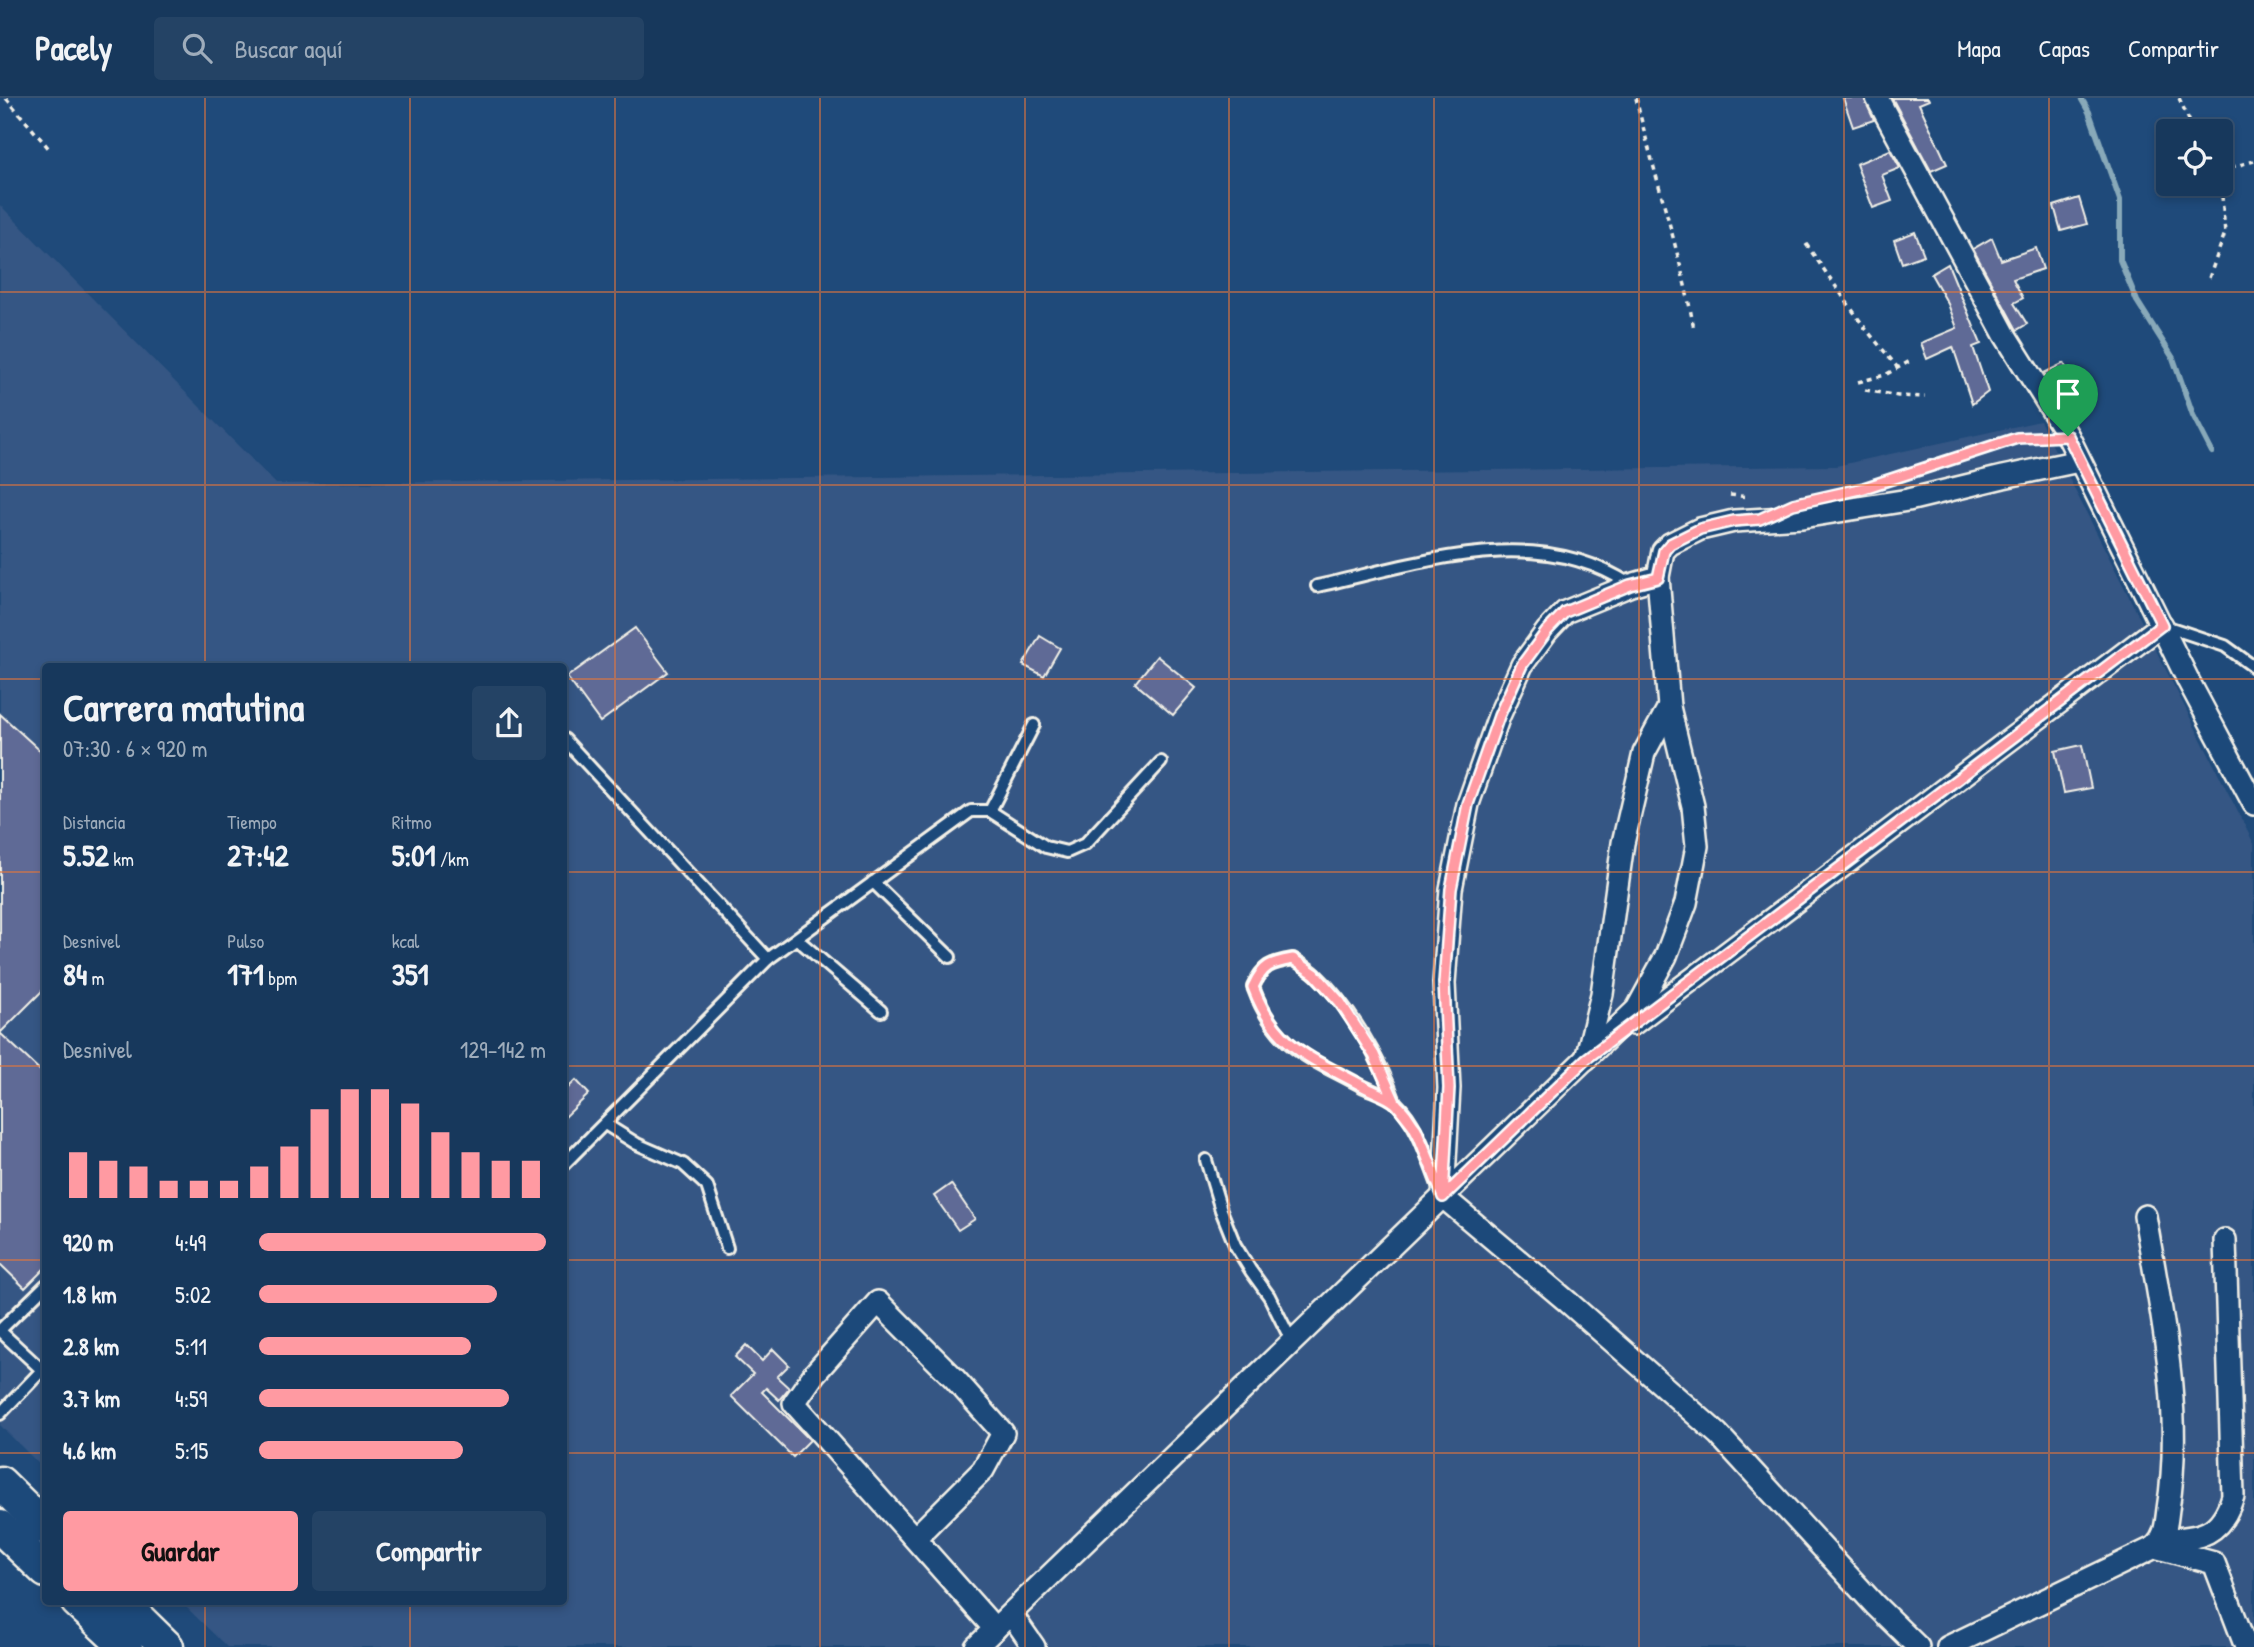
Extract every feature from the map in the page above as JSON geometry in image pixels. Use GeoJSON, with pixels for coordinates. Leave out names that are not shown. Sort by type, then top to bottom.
{"type":"FeatureCollection","features":[{"type":"Feature","properties":{"kind":"street"},"geometry":{"type":"LineString","coordinates":[[1877,98],[2006,335],[2068,436],[2189,682],[2254,804]]}},
{"type":"Feature","properties":{"kind":"street"},"geometry":{"type":"LineString","coordinates":[[976,1647],[1637,1009],[1666,956],[1686,903],[1697,846],[1693,806],[1669,707],[1658,578],[1664,551],[1670,544],[1700,529],[1734,521],[1802,517],[1908,500],[2079,461]]}},
{"type":"Feature","properties":{"kind":"street"},"geometry":{"type":"LineString","coordinates":[[1443,1197],[1449,1088],[1444,983],[1451,889],[1468,804],[1499,716],[1522,665],[1547,631],[1565,612],[1630,585],[1658,578]]}},
{"type":"Feature","properties":{"kind":"street"},"geometry":{"type":"LineString","coordinates":[[1586,1059],[2162,625]]}},
{"type":"Feature","properties":{"kind":"street"},"geometry":{"type":"LineString","coordinates":[[1586,1059],[1602,994],[1626,830],[1644,753],[1669,707]]}},
{"type":"Feature","properties":{"kind":"street"},"geometry":{"type":"LineString","coordinates":[[1443,1197],[1718,1434],[1875,1605],[1918,1647]]}},
{"type":"Feature","properties":{"kind":"street"},"geometry":{"type":"LineString","coordinates":[[2145,1216],[2169,1360],[2172,1418],[2171,1489],[2159,1543]]}},
{"type":"Feature","properties":{"kind":"street"},"geometry":{"type":"LineString","coordinates":[[1948,1647],[2159,1543],[2209,1533],[2227,1516],[2233,1496],[2225,1240]]}},
{"type":"Feature","properties":{"kind":"street"},"geometry":{"type":"LineString","coordinates":[[915,1538],[984,1470],[1003,1433],[954,1378],[878,1302],[815,1373],[794,1403],[995,1629]]}},
{"type":"Feature","properties":{"kind":"street"},"geometry":{"type":"LineString","coordinates":[[0,1483],[42,1524]]}},
{"type":"Feature","properties":{"kind":"street"},"geometry":{"type":"LineString","coordinates":[[0,1527],[42,1567]]}},
{"type":"Feature","properties":{"kind":"street"},"geometry":{"type":"LineString","coordinates":[[2159,1543],[2214,1563],[2246,1647]]}},
{"type":"Feature","properties":{"kind":"street"},"geometry":{"type":"LineString","coordinates":[[82,1605],[125,1647]]}},
{"type":"Feature","properties":{"kind":"street"},"geometry":{"type":"LineString","coordinates":[[124,1605],[167,1647]]}},
{"type":"Feature","properties":{"kind":"street"},"geometry":{"type":"LineString","coordinates":[[1011,1614],[1034,1647]]}},
{"type":"Feature","properties":{"kind":"lane"},"geometry":{"type":"LineString","coordinates":[[1317,586],[1462,553],[1517,552],[1564,555],[1611,572],[1630,585]]}},
{"type":"Feature","properties":{"kind":"lane"},"geometry":{"type":"LineString","coordinates":[[2162,625],[2225,646],[2254,667]]}},
{"type":"Feature","properties":{"kind":"lane"},"geometry":{"type":"LineString","coordinates":[[990,811],[1034,724]]}},
{"type":"Feature","properties":{"kind":"lane"},"geometry":{"type":"LineString","coordinates":[[567,742],[768,959]]}},
{"type":"Feature","properties":{"kind":"lane"},"geometry":{"type":"LineString","coordinates":[[567,1161],[768,959],[971,811],[990,811],[1046,847],[1067,852],[1085,844],[1160,762]]}},
{"type":"Feature","properties":{"kind":"lane"},"geometry":{"type":"LineString","coordinates":[[873,881],[950,957]]}},
{"type":"Feature","properties":{"kind":"lane"},"geometry":{"type":"LineString","coordinates":[[797,939],[881,1011]]}},
{"type":"Feature","properties":{"kind":"lane"},"geometry":{"type":"LineString","coordinates":[[1395,1102],[1298,1052],[1278,1033],[1260,1007],[1253,987],[1261,971],[1273,962],[1293,959],[1315,974],[1340,1002],[1374,1055],[1395,1102],[1416,1129],[1443,1197]]}},
{"type":"Feature","properties":{"kind":"lane"},"geometry":{"type":"LineString","coordinates":[[605,1124],[637,1144],[684,1164],[707,1186],[727,1248]]}},
{"type":"Feature","properties":{"kind":"lane"},"geometry":{"type":"LineString","coordinates":[[1206,1160],[1235,1245],[1269,1296],[1292,1342]]}},
{"type":"Feature","properties":{"kind":"lane"},"geometry":{"type":"LineString","coordinates":[[42,1289],[0,1331],[42,1366]]}},
{"type":"Feature","properties":{"kind":"lane"},"geometry":{"type":"LineString","coordinates":[[0,1414],[42,1370]]}},
{"type":"Feature","properties":{"kind":"path"},"geometry":{"type":"LineString","coordinates":[[6,98],[51,152]]}},
{"type":"Feature","properties":{"kind":"path"},"geometry":{"type":"LineString","coordinates":[[1636,98],[1686,285],[1694,329]]}},
{"type":"Feature","properties":{"kind":"path"},"geometry":{"type":"LineString","coordinates":[[2179,98],[2189,119]]}},
{"type":"Feature","properties":{"kind":"path"},"geometry":{"type":"LineString","coordinates":[[2233,167],[2254,161]]}},
{"type":"Feature","properties":{"kind":"path"},"geometry":{"type":"LineString","coordinates":[[2209,278],[2225,233],[2222,196]]}},
{"type":"Feature","properties":{"kind":"path"},"geometry":{"type":"LineString","coordinates":[[1806,244],[1865,328],[1898,368]]}},
{"type":"Feature","properties":{"kind":"path"},"geometry":{"type":"LineString","coordinates":[[1858,382],[1885,376],[1910,361]]}},
{"type":"Feature","properties":{"kind":"path"},"geometry":{"type":"LineString","coordinates":[[1865,390],[1898,396],[1926,397]]}},
{"type":"Feature","properties":{"kind":"path"},"geometry":{"type":"LineString","coordinates":[[1877,484],[2017,438],[2068,436]]}},
{"type":"Feature","properties":{"kind":"shaded area"},"geometry":{"type":"Polygon","coordinates":[[[0,205],[276,484],[1836,466],[2040,421],[2254,844],[2254,1647],[227,1647],[184,1605],[567,1605],[567,663],[42,663],[42,1467],[0,1425],[0,205]]]}},
{"type":"Feature","properties":{"kind":"building"},"geometry":{"type":"Polygon","coordinates":[[[1843,98],[1864,98],[1874,120],[1853,127],[1843,98]]]}},
{"type":"Feature","properties":{"kind":"building"},"geometry":{"type":"Polygon","coordinates":[[[1892,98],[1928,98],[1929,100],[1919,104],[1947,164],[1931,171],[1892,98]]]}},
{"type":"Feature","properties":{"kind":"building"},"geometry":{"type":"Polygon","coordinates":[[[1890,150],[1900,168],[1882,175],[1892,201],[1873,208],[1856,164],[1890,150]]]}},
{"type":"Feature","properties":{"kind":"building"},"geometry":{"type":"Polygon","coordinates":[[[2079,198],[2087,224],[2061,231],[2054,206],[2079,198]]]}},
{"type":"Feature","properties":{"kind":"building"},"geometry":{"type":"Polygon","coordinates":[[[1915,232],[1924,255],[1902,263],[1894,240],[1915,232]]]}},
{"type":"Feature","properties":{"kind":"building"},"geometry":{"type":"Polygon","coordinates":[[[1992,238],[2001,260],[2036,248],[2043,269],[2013,279],[2023,298],[2014,303],[2027,324],[2017,330],[1973,249],[1992,238]]]}},
{"type":"Feature","properties":{"kind":"building"},"geometry":{"type":"Polygon","coordinates":[[[1948,264],[1981,344],[1973,347],[1988,392],[1972,404],[1953,347],[1927,359],[1921,343],[1957,328],[1948,304],[1931,274],[1948,264]]]}},
{"type":"Feature","properties":{"kind":"building"},"geometry":{"type":"Polygon","coordinates":[[[2064,363],[2073,383],[2055,391],[2044,373],[2064,363]]]}},
{"type":"Feature","properties":{"kind":"building"},"geometry":{"type":"Polygon","coordinates":[[[635,628],[668,672],[600,722],[567,677],[635,628]]]}},
{"type":"Feature","properties":{"kind":"building"},"geometry":{"type":"Polygon","coordinates":[[[1040,636],[1060,648],[1044,676],[1023,665],[1040,636]]]}},
{"type":"Feature","properties":{"kind":"building"},"geometry":{"type":"Polygon","coordinates":[[[1157,656],[1196,688],[1173,715],[1135,683],[1157,656]]]}},
{"type":"Feature","properties":{"kind":"building"},"geometry":{"type":"Polygon","coordinates":[[[0,714],[42,752],[42,991],[0,1033],[0,714]]]}},
{"type":"Feature","properties":{"kind":"building"},"geometry":{"type":"Polygon","coordinates":[[[2082,745],[2091,788],[2064,793],[2055,751],[2082,745]]]}},
{"type":"Feature","properties":{"kind":"building"},"geometry":{"type":"Polygon","coordinates":[[[0,1033],[42,1072],[42,1271],[25,1288],[0,1264],[0,1033]]]}},
{"type":"Feature","properties":{"kind":"building"},"geometry":{"type":"Polygon","coordinates":[[[576,1080],[589,1094],[567,1115],[567,1089],[576,1080]]]}},
{"type":"Feature","properties":{"kind":"building"},"geometry":{"type":"Polygon","coordinates":[[[951,1184],[975,1219],[958,1230],[934,1196],[951,1184]]]}},
{"type":"Feature","properties":{"kind":"building"},"geometry":{"type":"Polygon","coordinates":[[[746,1345],[762,1361],[773,1349],[789,1365],[777,1377],[789,1388],[779,1400],[766,1388],[762,1392],[810,1440],[793,1457],[731,1396],[753,1374],[735,1357],[746,1345]]]}},
{"type":"Feature","properties":{"kind":"waterway"},"geometry":{"type":"LineString","coordinates":[[2081,98],[2089,112],[2120,200],[2120,260],[2137,301],[2173,358],[2193,415],[2212,452]]}},
{"type":"Feature","properties":{"kind":"route"},"geometry":{"type":"LineString","coordinates":[[2068,436],[2017,438],[1864,488],[1793,504],[1760,519],[1734,521],[1700,529],[1670,544],[1664,551],[1658,578],[1630,585],[1565,612],[1547,631],[1522,665],[1499,716],[1468,804],[1451,889],[1444,983],[1449,1088],[1443,1197],[1416,1129],[1395,1102],[1374,1055],[1340,1002],[1315,974],[1293,959],[1273,962],[1261,971],[1253,987],[1260,1007],[1278,1033],[1298,1052],[1395,1102],[1416,1129],[1443,1197],[1586,1059],[2162,625],[2068,436]]}}]}
